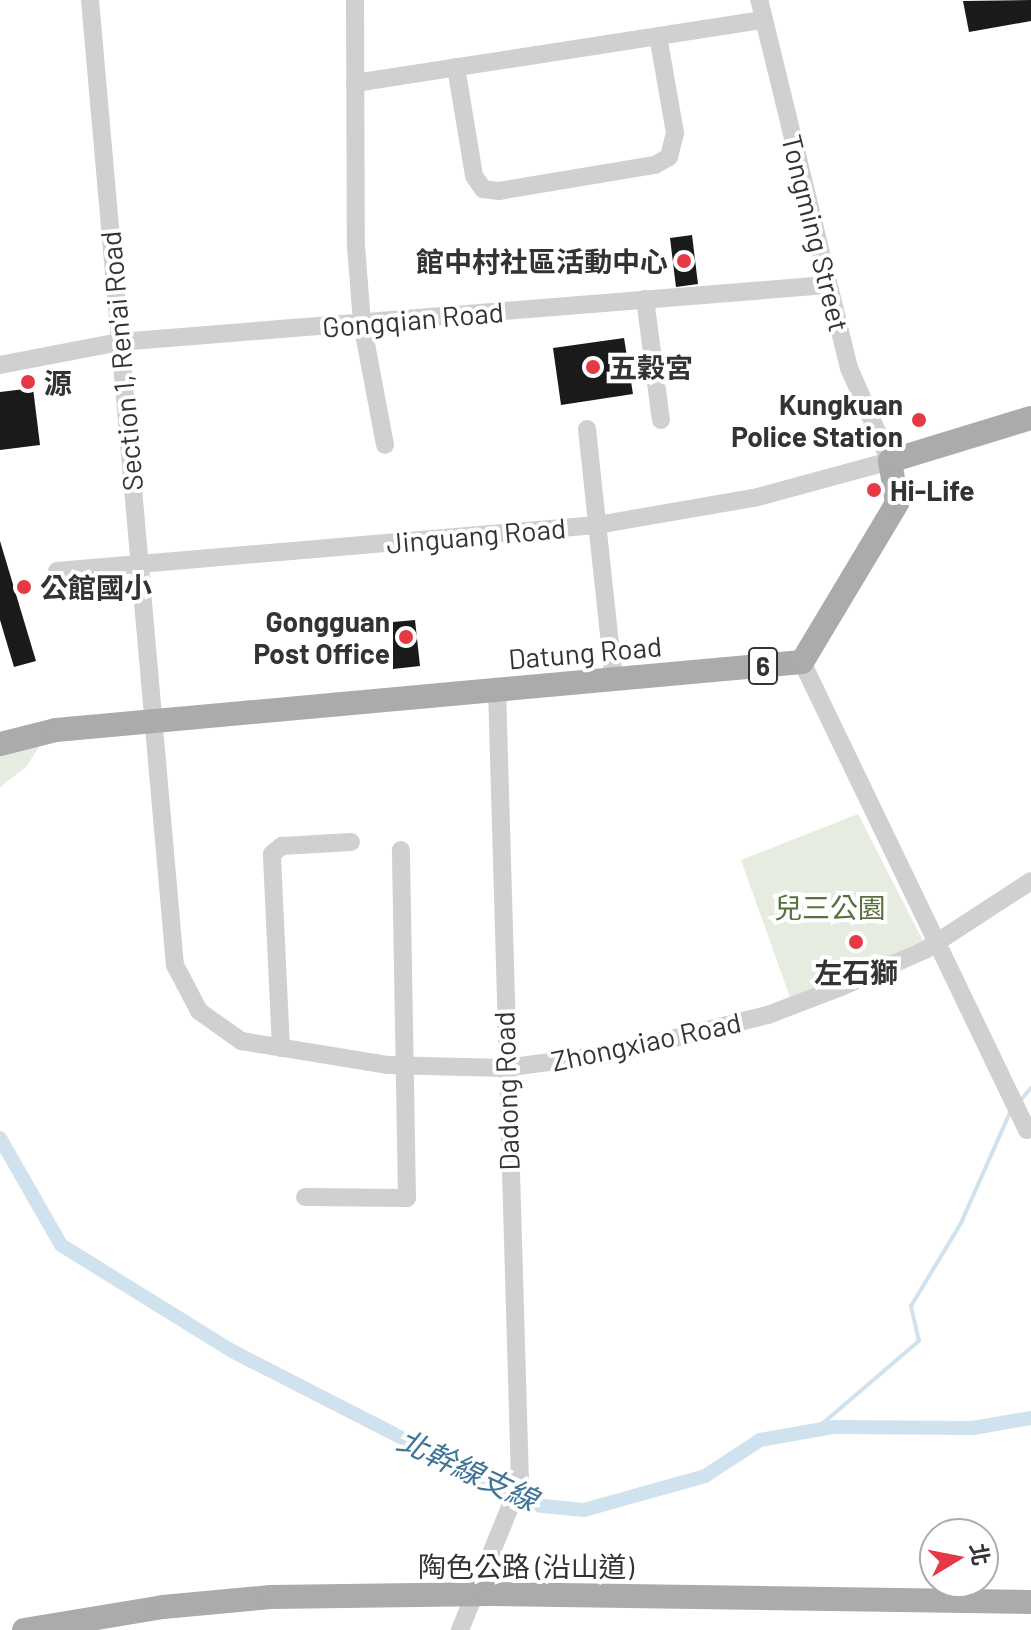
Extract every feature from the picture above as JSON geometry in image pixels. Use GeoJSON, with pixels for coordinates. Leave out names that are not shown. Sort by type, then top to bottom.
{"type":"FeatureCollection","features":[{"type":"Feature","properties":{"kind":"main road"},"geometry":{"type":"LineString","coordinates":[[890,461],[1031,418]]}},
{"type":"Feature","properties":{"kind":"main road","name":"6"},"geometry":{"type":"LineString","coordinates":[[802,662],[897,503],[890,461]]}},
{"type":"Feature","properties":{"kind":"main road","name":"Datung Road"},"geometry":{"type":"LineString","coordinates":[[0,744],[56,730],[802,662]]}},
{"type":"Feature","properties":{"kind":"main road","name":"陶色公路 (沿山道)"},"geometry":{"type":"LineString","coordinates":[[24,1630],[163,1607],[256,1599],[471,1595],[1031,1602]]}},
{"type":"Feature","properties":{"kind":"street","name":"Section 1, Ren'ai Road"},"geometry":{"type":"LineString","coordinates":[[90,0],[155,722]]}},
{"type":"Feature","properties":{"kind":"street"},"geometry":{"type":"LineString","coordinates":[[355,0],[362,323],[385,445]]}},
{"type":"Feature","properties":{"kind":"street","name":"Tongming Street"},"geometry":{"type":"LineString","coordinates":[[759,0],[849,368],[890,461]]}},
{"type":"Feature","properties":{"kind":"street"},"geometry":{"type":"LineString","coordinates":[[355,83],[764,20]]}},
{"type":"Feature","properties":{"kind":"street"},"geometry":{"type":"LineString","coordinates":[[456,67],[474,176],[483,189],[499,191],[655,165],[669,157],[675,133],[658,36]]}},
{"type":"Feature","properties":{"kind":"street","name":"Gongqian Road"},"geometry":{"type":"LineString","coordinates":[[0,365],[119,342],[827,285]]}},
{"type":"Feature","properties":{"kind":"street"},"geometry":{"type":"LineString","coordinates":[[645,299],[661,420]]}},
{"type":"Feature","properties":{"kind":"street"},"geometry":{"type":"LineString","coordinates":[[587,429],[614,680]]}},
{"type":"Feature","properties":{"kind":"street","name":"Jinguang Road"},"geometry":{"type":"LineString","coordinates":[[57,571],[597,525],[754,498],[890,461]]}},
{"type":"Feature","properties":{"kind":"street"},"geometry":{"type":"LineString","coordinates":[[802,662],[1027,1130],[1031,1128]]}},
{"type":"Feature","properties":{"kind":"street","name":"Dadong Road"},"geometry":{"type":"LineString","coordinates":[[471,1595],[518,1491],[504,1068],[497,690]]}},
{"type":"Feature","properties":{"kind":"street","name":"Zhongxiao Road"},"geometry":{"type":"LineString","coordinates":[[155,722],[175,965],[184,990],[199,1011],[230,1035],[281,1048],[405,1066],[504,1068],[610,1054],[768,1015],[936,943],[1031,881]]}},
{"type":"Feature","properties":{"kind":"street"},"geometry":{"type":"LineString","coordinates":[[281,1048],[272,854],[282,846],[351,842]]}},
{"type":"Feature","properties":{"kind":"street"},"geometry":{"type":"LineString","coordinates":[[305,1197],[407,1198],[401,850]]}},
{"type":"Feature","properties":{"kind":"street"},"geometry":{"type":"LineString","coordinates":[[460,1630],[471,1595]]}},
{"type":"Feature","properties":{"kind":"green space"},"geometry":{"type":"Polygon","coordinates":[[[39,747],[26,767],[0,787],[0,754],[39,747]]]}},
{"type":"Feature","properties":{"kind":"green space","name":"兒三公園"},"geometry":{"type":"Polygon","coordinates":[[[858,814],[923,941],[791,1000],[741,860],[858,814]]]}},
{"type":"Feature","properties":{"kind":"building"},"geometry":{"type":"Polygon","coordinates":[[[1031,0],[1031,21],[969,32],[963,1],[1031,0]]]}},
{"type":"Feature","properties":{"kind":"building","name":"館中村社區活動中心"},"geometry":{"type":"Polygon","coordinates":[[[692,235],[698,284],[676,287],[670,238],[692,235]]]}},
{"type":"Feature","properties":{"kind":"building"},"geometry":{"type":"Polygon","coordinates":[[[624,338],[633,394],[561,405],[553,348],[624,338]]]}},
{"type":"Feature","properties":{"kind":"building"},"geometry":{"type":"Polygon","coordinates":[[[33,388],[40,445],[0,450],[0,392],[33,388]]]}},
{"type":"Feature","properties":{"kind":"building"},"geometry":{"type":"Polygon","coordinates":[[[0,541],[36,661],[14,667],[0,620],[0,541]]]}},
{"type":"Feature","properties":{"kind":"building","name":"Gongguan Post Office"},"geometry":{"type":"Polygon","coordinates":[[[415,620],[420,666],[393,669],[393,622],[415,620]]]}},
{"type":"Feature","properties":{"kind":"waterway"},"geometry":{"type":"LineString","coordinates":[[1020,1101],[1031,1088]]}},
{"type":"Feature","properties":{"kind":"waterway"},"geometry":{"type":"LineString","coordinates":[[815,1430],[919,1341],[911,1306],[961,1223],[1011,1110]]}},
{"type":"Feature","properties":{"kind":"waterway","name":"北幹線支線"},"geometry":{"type":"LineString","coordinates":[[0,1138],[61,1245],[232,1351],[533,1505],[584,1510],[705,1476],[760,1440],[833,1427],[973,1428],[1031,1418]]}},
{"type":"Feature","properties":{"kind":"place","name":"館中村社區活動中心"},"geometry":{"type":"Point","coordinates":[684,261]}},
{"type":"Feature","properties":{"kind":"place","name":"五穀宮"},"geometry":{"type":"Point","coordinates":[593,367]}},
{"type":"Feature","properties":{"kind":"place","name":"源"},"geometry":{"type":"Point","coordinates":[28,382]}},
{"type":"Feature","properties":{"kind":"place","name":"Kungkuan Police Station"},"geometry":{"type":"Point","coordinates":[919,420]}},
{"type":"Feature","properties":{"kind":"place","name":"Hi-Life"},"geometry":{"type":"Point","coordinates":[874,490]}},
{"type":"Feature","properties":{"kind":"place","name":"公館國小"},"geometry":{"type":"Point","coordinates":[24,587]}},
{"type":"Feature","properties":{"kind":"place","name":"Gongguan Post Office"},"geometry":{"type":"Point","coordinates":[406,637]}},
{"type":"Feature","properties":{"kind":"place","name":"左石獅"},"geometry":{"type":"Point","coordinates":[856,942]}}]}
